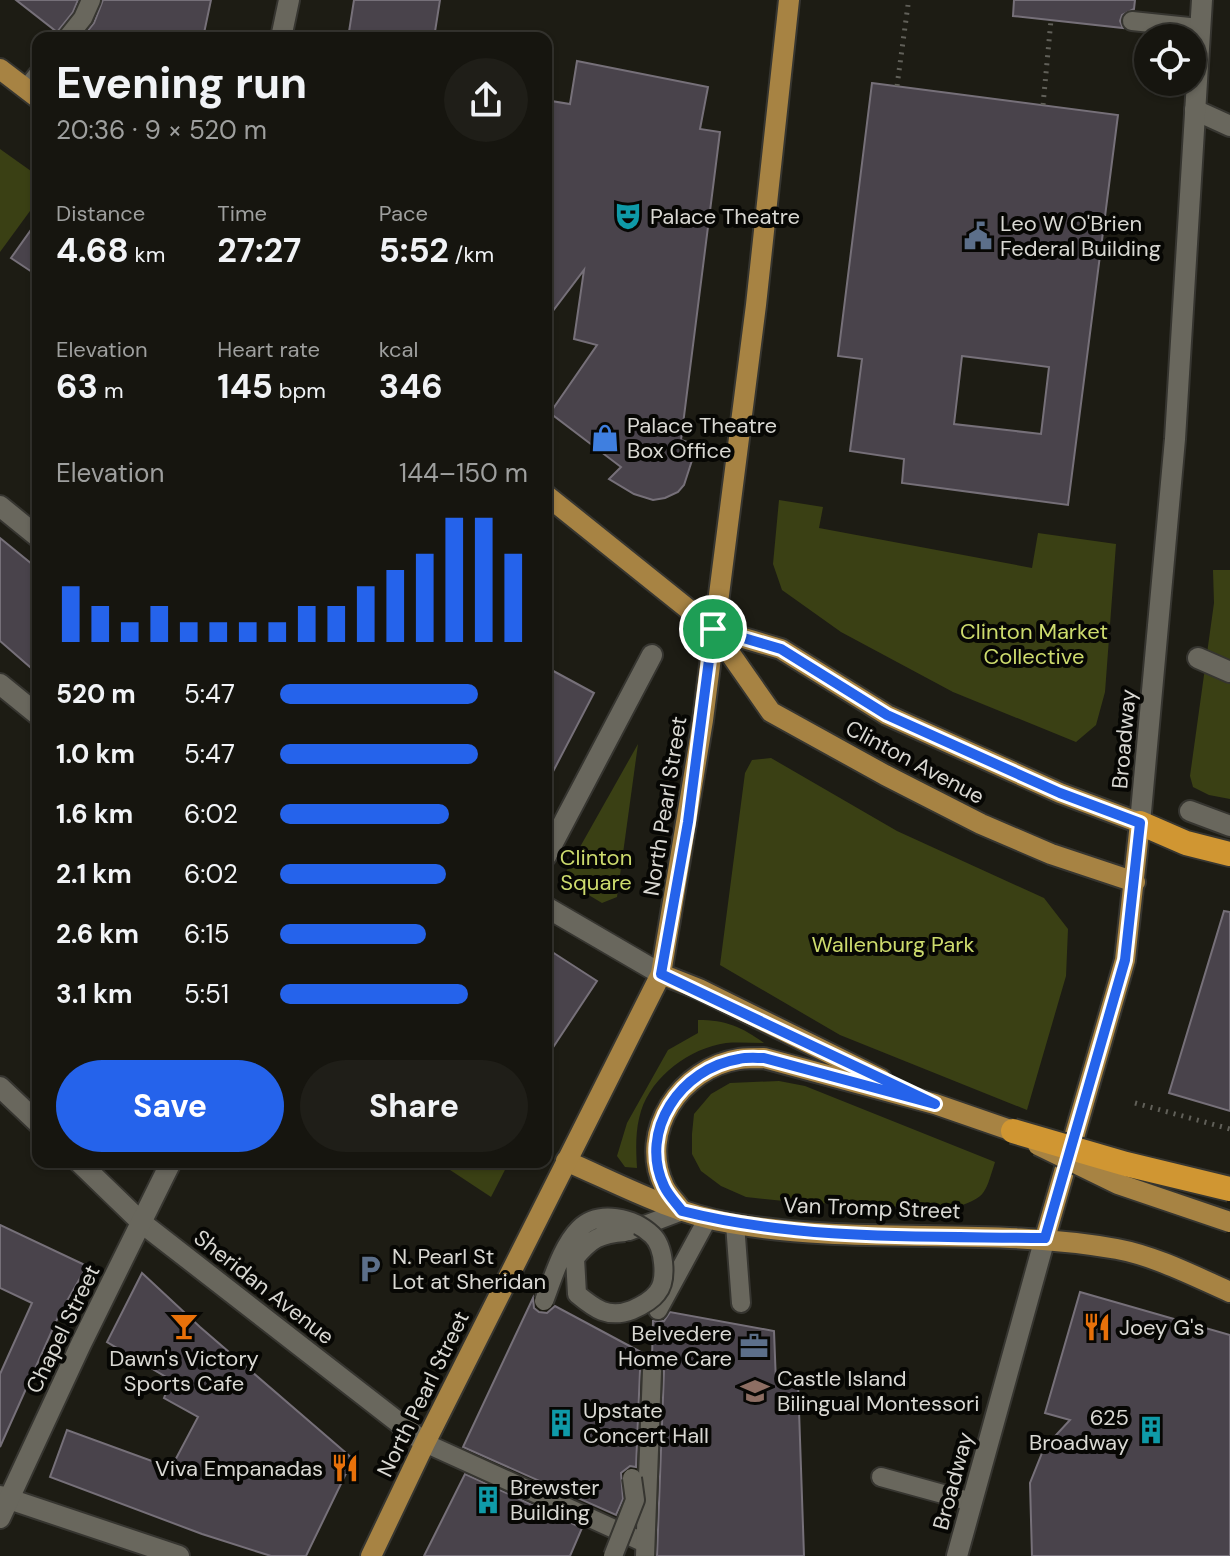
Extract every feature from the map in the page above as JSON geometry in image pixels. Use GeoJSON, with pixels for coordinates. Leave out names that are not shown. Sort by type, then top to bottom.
{"type":"FeatureCollection","features":[{"type":"Feature","properties":{"kind":"highway"},"geometry":{"type":"LineString","coordinates":[[1140,823],[1186,843],[1226,853]]}},
{"type":"Feature","properties":{"kind":"highway"},"geometry":{"type":"LineString","coordinates":[[1013,1131],[1179,1178],[1230,1189]]}},
{"type":"Feature","properties":{"kind":"main road","name":"North Pearl Street"},"geometry":{"type":"LineString","coordinates":[[371,1556],[661,974],[688,822],[756,305],[789,0]]}},
{"type":"Feature","properties":{"kind":"main road"},"geometry":{"type":"LineString","coordinates":[[0,69],[32,86]]}},
{"type":"Feature","properties":{"kind":"main road","name":"Clinton Avenue"},"geometry":{"type":"LineString","coordinates":[[552,500],[713,629],[771,712],[981,824],[1051,854],[1135,882]]}},
{"type":"Feature","properties":{"kind":"main road","name":"Clinton Avenue"},"geometry":{"type":"LineString","coordinates":[[713,629],[781,649],[887,715],[1060,793],[1140,823]]}},
{"type":"Feature","properties":{"kind":"main road","name":"Broadway"},"geometry":{"type":"LineString","coordinates":[[1045,1238],[1125,960],[1140,823]]}},
{"type":"Feature","properties":{"kind":"main road"},"geometry":{"type":"LineString","coordinates":[[661,974],[935,1104]]}},
{"type":"Feature","properties":{"kind":"main road"},"geometry":{"type":"LineString","coordinates":[[682,1211],[664,1186],[656,1158],[657,1131],[668,1105],[689,1082],[711,1068],[737,1059],[764,1058],[935,1104],[1013,1131],[1118,1184],[1230,1222]]}},
{"type":"Feature","properties":{"kind":"main road","name":"Van Tromp Street"},"geometry":{"type":"LineString","coordinates":[[566,1161],[682,1211],[735,1224],[826,1235],[1045,1238],[1120,1249],[1230,1292]]}},
{"type":"Feature","properties":{"kind":"street"},"geometry":{"type":"LineString","coordinates":[[282,32],[289,0]]}},
{"type":"Feature","properties":{"kind":"street","name":"Broadway"},"geometry":{"type":"LineString","coordinates":[[1199,24],[1202,0]]}},
{"type":"Feature","properties":{"kind":"street","name":"Broadway"},"geometry":{"type":"LineString","coordinates":[[1140,823],[1175,439],[1196,96]]}},
{"type":"Feature","properties":{"kind":"street"},"geometry":{"type":"LineString","coordinates":[[1195,110],[1230,126]]}},
{"type":"Feature","properties":{"kind":"street"},"geometry":{"type":"LineString","coordinates":[[0,506],[32,532]]}},
{"type":"Feature","properties":{"kind":"street"},"geometry":{"type":"LineString","coordinates":[[552,845],[652,655]]}},
{"type":"Feature","properties":{"kind":"street"},"geometry":{"type":"LineString","coordinates":[[1198,658],[1230,672]]}},
{"type":"Feature","properties":{"kind":"street"},"geometry":{"type":"LineString","coordinates":[[0,684],[32,710]]}},
{"type":"Feature","properties":{"kind":"street"},"geometry":{"type":"LineString","coordinates":[[1190,811],[1230,826]]}},
{"type":"Feature","properties":{"kind":"street"},"geometry":{"type":"LineString","coordinates":[[552,910],[661,974]]}},
{"type":"Feature","properties":{"kind":"street"},"geometry":{"type":"LineString","coordinates":[[0,1087],[32,1117]]}},
{"type":"Feature","properties":{"kind":"street","name":"Sheridan Avenue"},"geometry":{"type":"LineString","coordinates":[[85,1168],[142,1223],[425,1443]]}},
{"type":"Feature","properties":{"kind":"street","name":"Chapel Street"},"geometry":{"type":"LineString","coordinates":[[3,1504],[168,1168]]}},
{"type":"Feature","properties":{"kind":"street","name":"Broadway"},"geometry":{"type":"LineString","coordinates":[[957,1556],[1045,1238]]}},
{"type":"Feature","properties":{"kind":"street"},"geometry":{"type":"LineString","coordinates":[[3,1504],[179,1556]]}},
{"type":"Feature","properties":{"kind":"lane"},"geometry":{"type":"LineString","coordinates":[[72,32],[83,18],[91,0]]}},
{"type":"Feature","properties":{"kind":"lane"},"geometry":{"type":"LineString","coordinates":[[1132,21],[1161,24]]}},
{"type":"Feature","properties":{"kind":"lane"},"geometry":{"type":"LineString","coordinates":[[544,1301],[567,1247],[580,1228],[597,1218],[616,1218],[635,1223],[654,1237],[660,1252],[663,1272],[660,1291],[646,1303],[612,1315],[595,1310],[577,1294],[575,1258],[590,1240],[625,1232],[682,1211]]}},
{"type":"Feature","properties":{"kind":"lane"},"geometry":{"type":"LineString","coordinates":[[658,1310],[708,1218]]}},
{"type":"Feature","properties":{"kind":"lane"},"geometry":{"type":"LineString","coordinates":[[735,1224],[741,1303]]}},
{"type":"Feature","properties":{"kind":"lane"},"geometry":{"type":"LineString","coordinates":[[425,1443],[645,1550],[652,1371]]}},
{"type":"Feature","properties":{"kind":"lane"},"geometry":{"type":"LineString","coordinates":[[881,1477],[972,1502]]}},
{"type":"Feature","properties":{"kind":"lane"},"geometry":{"type":"LineString","coordinates":[[613,1556],[635,1500],[632,1478]]}},
{"type":"Feature","properties":{"kind":"path"},"geometry":{"type":"LineString","coordinates":[[897,86],[908,5]]}},
{"type":"Feature","properties":{"kind":"path"},"geometry":{"type":"LineString","coordinates":[[1043,105],[1051,20]]}},
{"type":"Feature","properties":{"kind":"path"},"geometry":{"type":"LineString","coordinates":[[1135,1103],[1230,1129]]}},
{"type":"Feature","properties":{"kind":"green space"},"geometry":{"type":"Polygon","coordinates":[[[0,149],[32,172],[32,208],[0,252],[0,149]]]}},
{"type":"Feature","properties":{"kind":"green space","name":"Clinton Market Collective"},"geometry":{"type":"Polygon","coordinates":[[[779,500],[823,507],[819,528],[1032,568],[1038,533],[1116,544],[1105,692],[1096,725],[1076,742],[953,692],[841,632],[782,590],[773,564],[779,500]]]}},
{"type":"Feature","properties":{"kind":"green space"},"geometry":{"type":"Polygon","coordinates":[[[1213,570],[1230,570],[1230,799],[1209,795],[1193,787],[1190,776],[1214,603],[1213,570]]]}},
{"type":"Feature","properties":{"kind":"green space","name":"Clinton Square"},"geometry":{"type":"Polygon","coordinates":[[[638,744],[617,897],[602,903],[562,879],[638,744]]]}},
{"type":"Feature","properties":{"kind":"green space","name":"Wallenburg Park"},"geometry":{"type":"Polygon","coordinates":[[[771,758],[897,831],[1044,898],[1068,929],[1066,976],[1027,1110],[840,1035],[720,965],[745,773],[752,760],[771,758]]]}},
{"type":"Feature","properties":{"kind":"green space"},"geometry":{"type":"Polygon","coordinates":[[[698,1020],[733,1026],[764,1043],[712,1046],[686,1057],[663,1075],[646,1098],[641,1111],[637,1132],[637,1168],[625,1167],[617,1156],[627,1123],[668,1050],[698,1033],[698,1020]]]}},
{"type":"Feature","properties":{"kind":"green space"},"geometry":{"type":"Polygon","coordinates":[[[779,1081],[805,1086],[995,1162],[985,1189],[971,1202],[951,1209],[794,1202],[746,1197],[721,1186],[701,1171],[692,1154],[694,1114],[711,1094],[730,1083],[779,1081]]]}},
{"type":"Feature","properties":{"kind":"green space"},"geometry":{"type":"Polygon","coordinates":[[[447,1168],[506,1168],[491,1197],[447,1168]]]}},
{"type":"Feature","properties":{"kind":"building"},"geometry":{"type":"Polygon","coordinates":[[[16,0],[78,0],[73,12],[57,32],[16,0]]]}},
{"type":"Feature","properties":{"kind":"building"},"geometry":{"type":"Polygon","coordinates":[[[103,0],[211,0],[204,32],[87,32],[103,0]]]}},
{"type":"Feature","properties":{"kind":"building"},"geometry":{"type":"Polygon","coordinates":[[[354,0],[440,0],[435,32],[349,32],[354,0]]]}},
{"type":"Feature","properties":{"kind":"building"},"geometry":{"type":"Polygon","coordinates":[[[1014,0],[1135,0],[1134,9],[1122,15],[1120,21],[1123,28],[1013,16],[1014,0]]]}},
{"type":"Feature","properties":{"kind":"building","name":"Palace Theatre"},"geometry":{"type":"Polygon","coordinates":[[[577,61],[708,87],[700,129],[720,132],[681,440],[697,445],[684,485],[665,498],[653,500],[634,494],[609,479],[621,467],[552,415],[597,345],[574,339],[584,270],[552,312],[552,101],[570,104],[577,61]]]}},
{"type":"Feature","properties":{"kind":"building","name":"Leo W O'Brien Federal Building"},"geometry":{"type":"Polygon","coordinates":[[[872,83],[1118,115],[1068,505],[902,483],[904,459],[850,451],[862,359],[838,356],[872,83]],[[962,356],[954,424],[1041,434],[1049,367],[962,356]]]}},
{"type":"Feature","properties":{"kind":"building"},"geometry":{"type":"Polygon","coordinates":[[[32,228],[32,272],[11,258],[32,228]]]}},
{"type":"Feature","properties":{"kind":"building"},"geometry":{"type":"Polygon","coordinates":[[[0,538],[32,564],[32,669],[0,641],[0,538]]]}},
{"type":"Feature","properties":{"kind":"building"},"geometry":{"type":"Polygon","coordinates":[[[552,670],[594,693],[552,774],[552,670]]]}},
{"type":"Feature","properties":{"kind":"building"},"geometry":{"type":"Polygon","coordinates":[[[1224,911],[1230,912],[1230,1111],[1169,1093],[1224,911]]]}},
{"type":"Feature","properties":{"kind":"building"},"geometry":{"type":"Polygon","coordinates":[[[552,952],[597,981],[552,1049],[552,952]]]}},
{"type":"Feature","properties":{"kind":"building"},"geometry":{"type":"Polygon","coordinates":[[[0,1225],[87,1266],[59,1315],[0,1447],[0,1374],[32,1303],[0,1288],[0,1225]]]}},
{"type":"Feature","properties":{"kind":"building"},"geometry":{"type":"Polygon","coordinates":[[[142,1273],[353,1459],[306,1556],[271,1556],[202,1534],[50,1477],[67,1430],[171,1468],[198,1417],[164,1398],[171,1380],[107,1342],[142,1273]]]}},
{"type":"Feature","properties":{"kind":"building","name":"625 Broadway"},"geometry":{"type":"Polygon","coordinates":[[[1080,1292],[1230,1335],[1230,1556],[1032,1556],[1030,1483],[1044,1448],[1070,1420],[1045,1413],[1080,1292]]]}},
{"type":"Feature","properties":{"kind":"building"},"geometry":{"type":"Polygon","coordinates":[[[533,1298],[534,1308],[539,1312],[547,1313],[555,1306],[652,1358],[653,1321],[664,1321],[670,1312],[774,1331],[776,1383],[798,1381],[804,1556],[657,1556],[664,1371],[658,1361],[646,1361],[640,1370],[636,1467],[630,1466],[621,1473],[623,1499],[616,1515],[463,1447],[533,1298]]]}},
{"type":"Feature","properties":{"kind":"building","name":"Brewster Building"},"geometry":{"type":"Polygon","coordinates":[[[465,1474],[582,1528],[570,1556],[424,1556],[465,1474]]]}},
{"type":"Feature","properties":{"kind":"place","name":"Palace Theatre"},"geometry":{"type":"Point","coordinates":[628,216]}},
{"type":"Feature","properties":{"kind":"place","name":"Leo W O'Brien Federal Building"},"geometry":{"type":"Point","coordinates":[978,236]}},
{"type":"Feature","properties":{"kind":"place","name":"Palace Theatre Box Office"},"geometry":{"type":"Point","coordinates":[605,438]}},
{"type":"Feature","properties":{"kind":"place","name":"N. Pearl St Lot at Sheridan"},"geometry":{"type":"Point","coordinates":[370,1269]}},
{"type":"Feature","properties":{"kind":"place","name":"Dawn's Victory Sports Cafe"},"geometry":{"type":"Point","coordinates":[184,1326]}},
{"type":"Feature","properties":{"kind":"place","name":"Joey G's"},"geometry":{"type":"Point","coordinates":[1097,1327]}},
{"type":"Feature","properties":{"kind":"place","name":"Belvedere Home Care"},"geometry":{"type":"Point","coordinates":[754,1346]}},
{"type":"Feature","properties":{"kind":"place","name":"Castle Island Bilingual Montessori"},"geometry":{"type":"Point","coordinates":[755,1391]}},
{"type":"Feature","properties":{"kind":"place","name":"Upstate Concert Hall"},"geometry":{"type":"Point","coordinates":[561,1423]}},
{"type":"Feature","properties":{"kind":"place","name":"625 Broadway"},"geometry":{"type":"Point","coordinates":[1151,1430]}},
{"type":"Feature","properties":{"kind":"place","name":"Viva Empanadas"},"geometry":{"type":"Point","coordinates":[345,1468]}},
{"type":"Feature","properties":{"kind":"place","name":"Brewster Building"},"geometry":{"type":"Point","coordinates":[488,1500]}},
{"type":"Feature","properties":{"kind":"route"},"geometry":{"type":"LineString","coordinates":[[713,629],[781,649],[887,715],[1060,793],[1140,823],[1125,960],[1045,1238],[826,1235],[735,1224],[682,1211],[664,1186],[656,1158],[657,1131],[668,1105],[689,1082],[711,1068],[737,1059],[764,1058],[935,1104],[699,989],[661,974],[688,822],[713,629]]}}]}
